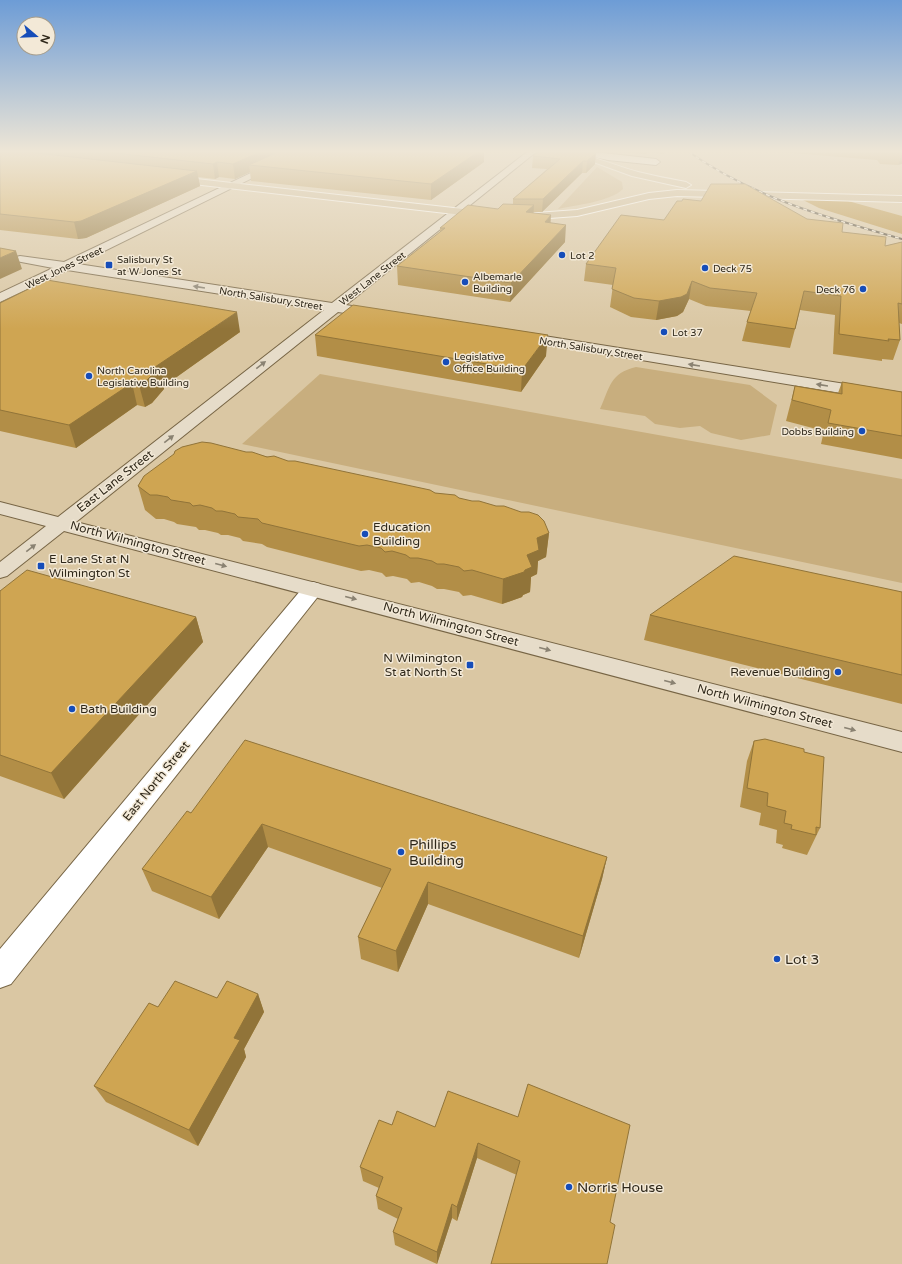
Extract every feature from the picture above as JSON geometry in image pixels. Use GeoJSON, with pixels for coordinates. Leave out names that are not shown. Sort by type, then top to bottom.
{"type":"FeatureCollection","features":[{"type":"Feature","properties":{"kind":"main road"},"geometry":{"type":"LineString","coordinates":[[446,211],[496,216]]}},
{"type":"Feature","properties":{"kind":"main road"},"geometry":{"type":"LineString","coordinates":[[509,216],[564,214],[578,211]]}},
{"type":"Feature","properties":{"kind":"street","name":"West Jones Street"},"geometry":{"type":"LineString","coordinates":[[0,298],[178,211]]}},
{"type":"Feature","properties":{"kind":"street","name":"West Lane Street"},"geometry":{"type":"LineString","coordinates":[[230,390],[455,212]]}},
{"type":"Feature","properties":{"kind":"street","name":"North Salisbury Street"},"geometry":{"type":"LineString","coordinates":[[13,258],[387,316]]}},
{"type":"Feature","properties":{"kind":"street","name":"North Salisbury Street"},"geometry":{"type":"LineString","coordinates":[[503,334],[902,398]]}},
{"type":"Feature","properties":{"kind":"street","name":"East Lane Street"},"geometry":{"type":"LineString","coordinates":[[0,572],[230,390]]}},
{"type":"Feature","properties":{"kind":"street","name":"North Wilmington Street"},"geometry":{"type":"LineString","coordinates":[[0,508],[902,742]]}},
{"type":"Feature","properties":{"kind":"street","name":"East North Street"},"geometry":{"type":"LineString","coordinates":[[0,973],[313,589]]}},
{"type":"Feature","properties":{"kind":"shaded area"},"geometry":{"type":"Polygon","coordinates":[[[829,211],[884,211],[902,216],[902,234],[829,211]]]}},
{"type":"Feature","properties":{"kind":"shaded area"},"geometry":{"type":"Polygon","coordinates":[[[636,367],[750,385],[777,405],[770,435],[741,440],[711,433],[700,426],[680,428],[655,424],[645,416],[600,409],[612,382],[616,377],[627,370],[636,367]]]}},
{"type":"Feature","properties":{"kind":"shaded area"},"geometry":{"type":"Polygon","coordinates":[[[320,374],[902,479],[902,583],[242,444],[320,374]]]}},
{"type":"Feature","properties":{"kind":"building"},"geometry":{"type":"Polygon","coordinates":[[[0,211],[104,211],[81,221],[74,222],[0,214],[0,211]]]}},
{"type":"Feature","properties":{"kind":"building"},"geometry":{"type":"Polygon","coordinates":[[[461,211],[527,211],[526,212],[551,215],[545,222],[566,225],[511,283],[397,266],[445,228],[440,228],[461,211]]]}},
{"type":"Feature","properties":{"kind":"building"},"geometry":{"type":"Polygon","coordinates":[[[670,211],[793,211],[807,219],[843,223],[842,232],[886,237],[885,246],[902,242],[902,304],[898,303],[900,340],[888,339],[889,341],[839,334],[841,296],[804,291],[795,329],[747,322],[757,293],[710,288],[692,281],[687,294],[681,297],[659,301],[634,298],[612,289],[616,268],[586,264],[621,215],[664,220],[670,211]]]}},
{"type":"Feature","properties":{"kind":"building"},"geometry":{"type":"Polygon","coordinates":[[[0,248],[16,251],[0,258],[0,248]]]}},
{"type":"Feature","properties":{"kind":"building","name":"North Carolina Legislative Building"},"geometry":{"type":"Polygon","coordinates":[[[47,280],[237,312],[155,367],[159,368],[146,381],[139,385],[132,383],[69,425],[0,410],[0,303],[47,280]]]}},
{"type":"Feature","properties":{"kind":"building"},"geometry":{"type":"Polygon","coordinates":[[[353,305],[548,335],[522,370],[315,335],[353,305]]]}},
{"type":"Feature","properties":{"kind":"building"},"geometry":{"type":"Polygon","coordinates":[[[842,382],[902,392],[902,436],[828,423],[831,410],[792,400],[795,386],[842,394],[842,382]]]}},
{"type":"Feature","properties":{"kind":"building","name":"Education Building"},"geometry":{"type":"Polygon","coordinates":[[[202,442],[252,452],[267,457],[274,456],[288,461],[295,461],[430,490],[435,493],[455,495],[459,498],[479,501],[496,506],[504,506],[521,512],[529,512],[538,515],[544,521],[549,533],[537,538],[539,550],[527,555],[532,567],[524,572],[503,579],[472,570],[464,571],[459,567],[437,564],[432,561],[418,558],[410,558],[406,555],[392,551],[385,552],[381,548],[367,545],[359,546],[262,523],[258,519],[238,517],[235,514],[216,511],[212,508],[200,505],[193,506],[190,503],[171,500],[168,497],[150,495],[138,486],[144,476],[174,454],[175,451],[182,447],[202,442]]]}},
{"type":"Feature","properties":{"kind":"building","name":"Revenue Building"},"geometry":{"type":"Polygon","coordinates":[[[734,556],[902,592],[902,675],[650,615],[734,556]]]}},
{"type":"Feature","properties":{"kind":"building","name":"Bath Building"},"geometry":{"type":"Polygon","coordinates":[[[27,570],[196,617],[51,773],[0,755],[0,591],[27,570]]]}},
{"type":"Feature","properties":{"kind":"building"},"geometry":{"type":"Polygon","coordinates":[[[765,739],[804,749],[804,752],[824,757],[820,828],[816,827],[816,835],[791,829],[792,825],[784,823],[786,811],[767,806],[768,793],[747,788],[754,741],[765,739]]]}},
{"type":"Feature","properties":{"kind":"building"},"geometry":{"type":"Polygon","coordinates":[[[245,740],[607,857],[583,936],[428,882],[396,951],[358,937],[391,869],[262,824],[211,897],[142,869],[187,811],[191,813],[245,740]]]}},
{"type":"Feature","properties":{"kind":"building"},"geometry":{"type":"Polygon","coordinates":[[[175,981],[217,998],[227,981],[258,994],[234,1038],[240,1040],[189,1130],[94,1086],[149,1003],[158,1007],[175,981]]]}},
{"type":"Feature","properties":{"kind":"building"},"geometry":{"type":"Polygon","coordinates":[[[528,1084],[630,1125],[610,1222],[615,1225],[607,1264],[491,1264],[520,1161],[478,1143],[457,1207],[452,1204],[437,1252],[393,1232],[402,1208],[376,1196],[383,1177],[360,1167],[379,1120],[392,1125],[397,1111],[435,1127],[448,1091],[518,1117],[528,1084]]]}},
{"type":"Feature","properties":{"kind":"railway"},"geometry":{"type":"LineString","coordinates":[[811,211],[902,239]]}},
{"type":"Feature","properties":{"kind":"place","name":"Lot 2"},"geometry":{"type":"Point","coordinates":[562,255]}},
{"type":"Feature","properties":{"kind":"place","name":"Salisbury St at W Jones St"},"geometry":{"type":"Point","coordinates":[109,265]}},
{"type":"Feature","properties":{"kind":"place","name":"Deck 75"},"geometry":{"type":"Point","coordinates":[705,268]}},
{"type":"Feature","properties":{"kind":"place","name":"Albemarle Building"},"geometry":{"type":"Point","coordinates":[465,282]}},
{"type":"Feature","properties":{"kind":"place","name":"Deck 76"},"geometry":{"type":"Point","coordinates":[863,289]}},
{"type":"Feature","properties":{"kind":"place","name":"Lot 37"},"geometry":{"type":"Point","coordinates":[664,332]}},
{"type":"Feature","properties":{"kind":"place","name":"Legislative Office Building"},"geometry":{"type":"Point","coordinates":[446,362]}},
{"type":"Feature","properties":{"kind":"place","name":"North Carolina Legislative Building"},"geometry":{"type":"Point","coordinates":[89,376]}},
{"type":"Feature","properties":{"kind":"place","name":"Dobbs Building"},"geometry":{"type":"Point","coordinates":[862,431]}},
{"type":"Feature","properties":{"kind":"place","name":"Education Building"},"geometry":{"type":"Point","coordinates":[365,534]}},
{"type":"Feature","properties":{"kind":"place","name":"E Lane St at N Wilmington St"},"geometry":{"type":"Point","coordinates":[41,566]}},
{"type":"Feature","properties":{"kind":"place","name":"N Wilmington St at North St"},"geometry":{"type":"Point","coordinates":[470,665]}},
{"type":"Feature","properties":{"kind":"place","name":"Revenue Building"},"geometry":{"type":"Point","coordinates":[838,672]}},
{"type":"Feature","properties":{"kind":"place","name":"Bath Building"},"geometry":{"type":"Point","coordinates":[72,709]}},
{"type":"Feature","properties":{"kind":"place","name":"Phillips Building"},"geometry":{"type":"Point","coordinates":[401,852]}},
{"type":"Feature","properties":{"kind":"place","name":"Lot 3"},"geometry":{"type":"Point","coordinates":[777,959]}},
{"type":"Feature","properties":{"kind":"place","name":"Norris House"},"geometry":{"type":"Point","coordinates":[569,1187]}}]}
